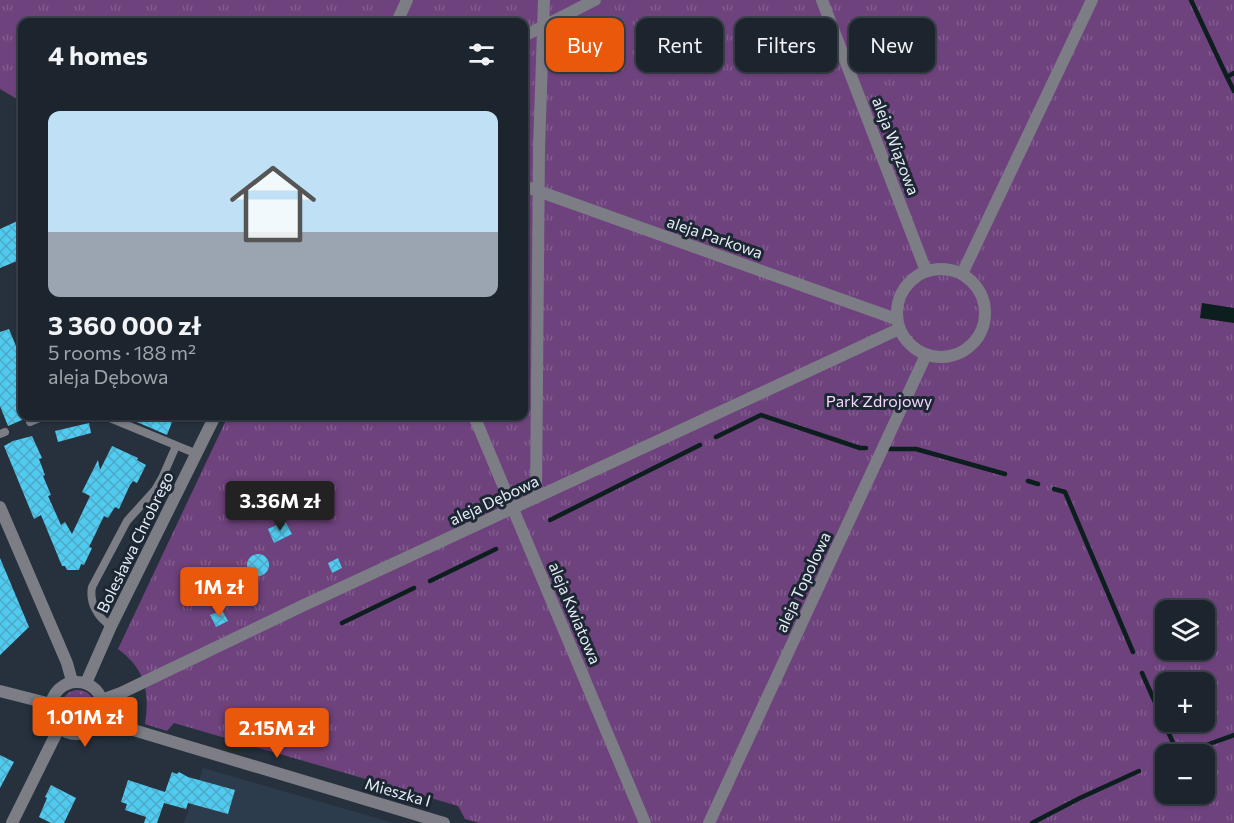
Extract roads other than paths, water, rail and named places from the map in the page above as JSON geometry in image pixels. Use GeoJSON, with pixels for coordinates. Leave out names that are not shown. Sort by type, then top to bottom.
{"type":"FeatureCollection","features":[{"type":"Feature","properties":{"kind":"street"},"geometry":{"type":"LineString","coordinates":[[399,18],[407,0]]}},
{"type":"Feature","properties":{"kind":"street"},"geometry":{"type":"LineString","coordinates":[[536,498],[539,148],[544,0]]}},
{"type":"Feature","properties":{"kind":"street"},"geometry":{"type":"LineString","coordinates":[[528,34],[595,0]]}},
{"type":"Feature","properties":{"kind":"street","name":"aleja Wiązowa"},"geometry":{"type":"LineString","coordinates":[[822,0],[926,271]]}},
{"type":"Feature","properties":{"kind":"street"},"geometry":{"type":"LineString","coordinates":[[962,274],[1092,0]]}},
{"type":"Feature","properties":{"kind":"street","name":"aleja Parkowa"},"geometry":{"type":"LineString","coordinates":[[528,188],[898,324]]}},
{"type":"Feature","properties":{"kind":"street"},"geometry":{"type":"LineString","coordinates":[[938,268],[951,269],[970,279],[981,294],[985,317],[982,328],[973,343],[958,354],[948,357],[926,355],[905,340],[898,324],[896,307],[903,290],[915,276],[926,271],[938,268]]}},
{"type":"Feature","properties":{"kind":"street","name":"aleja Dębowa"},"geometry":{"type":"LineString","coordinates":[[102,700],[513,509],[898,324]]}},
{"type":"Feature","properties":{"kind":"street","name":"aleja Topolowa"},"geometry":{"type":"LineString","coordinates":[[709,823],[926,355]]}},
{"type":"Feature","properties":{"kind":"street","name":"Bolesława Chrobrego"},"geometry":{"type":"LineString","coordinates":[[86,683],[111,627],[213,420]]}},
{"type":"Feature","properties":{"kind":"street","name":"aleja Kwiatowa"},"geometry":{"type":"LineString","coordinates":[[476,420],[645,823]]}},
{"type":"Feature","properties":{"kind":"street"},"geometry":{"type":"LineString","coordinates":[[0,507],[67,663],[72,681]]}},
{"type":"Feature","properties":{"kind":"street"},"geometry":{"type":"LineString","coordinates":[[72,681],[86,683],[94,688],[102,700],[104,709],[100,720],[90,731],[70,734],[59,728],[52,718],[51,704],[55,692],[61,686],[72,681]]}},
{"type":"Feature","properties":{"kind":"street"},"geometry":{"type":"LineString","coordinates":[[0,693],[51,704]]}},
{"type":"Feature","properties":{"kind":"street","name":"Mieszka I"},"geometry":{"type":"LineString","coordinates":[[100,720],[444,823]]}},
{"type":"Feature","properties":{"kind":"street"},"geometry":{"type":"LineString","coordinates":[[12,823],[59,728]]}},
{"type":"Feature","properties":{"kind":"lane"},"geometry":{"type":"LineString","coordinates":[[30,422],[35,420]]}},
{"type":"Feature","properties":{"kind":"lane"},"geometry":{"type":"LineString","coordinates":[[114,420],[197,454]]}},
{"type":"Feature","properties":{"kind":"lane"},"geometry":{"type":"LineString","coordinates":[[111,627],[102,621],[94,608],[92,587],[127,521],[155,490],[176,446]]}},
{"type":"Feature","properties":{"kind":"waterway"},"geometry":{"type":"LineString","coordinates":[[1191,0],[1227,77]]}},
{"type":"Feature","properties":{"kind":"waterway"},"geometry":{"type":"LineString","coordinates":[[1234,73],[1227,77],[1234,91]]}},
{"type":"Feature","properties":{"kind":"waterway"},"geometry":{"type":"LineString","coordinates":[[716,437],[761,415],[866,448]]}},
{"type":"Feature","properties":{"kind":"waterway"},"geometry":{"type":"LineString","coordinates":[[550,520],[700,445]]}},
{"type":"Feature","properties":{"kind":"waterway"},"geometry":{"type":"LineString","coordinates":[[889,449],[916,449],[1005,474]]}},
{"type":"Feature","properties":{"kind":"waterway"},"geometry":{"type":"LineString","coordinates":[[1028,481],[1038,484]]}},
{"type":"Feature","properties":{"kind":"waterway"},"geometry":{"type":"LineString","coordinates":[[1054,489],[1065,492],[1133,652]]}},
{"type":"Feature","properties":{"kind":"waterway"},"geometry":{"type":"LineString","coordinates":[[430,581],[496,549]]}},
{"type":"Feature","properties":{"kind":"waterway"},"geometry":{"type":"LineString","coordinates":[[342,623],[414,588]]}},
{"type":"Feature","properties":{"kind":"waterway"},"geometry":{"type":"LineString","coordinates":[[1142,673],[1174,744]]}},
{"type":"Feature","properties":{"kind":"waterway"},"geometry":{"type":"LineString","coordinates":[[1209,744],[1234,735]]}},
{"type":"Feature","properties":{"kind":"waterway"},"geometry":{"type":"LineString","coordinates":[[1032,823],[1139,771]]}},
{"type":"Feature","properties":{"kind":"park label","name":"Park Zdrojowy"},"geometry":{"type":"Point","coordinates":[879,401]}}]}
